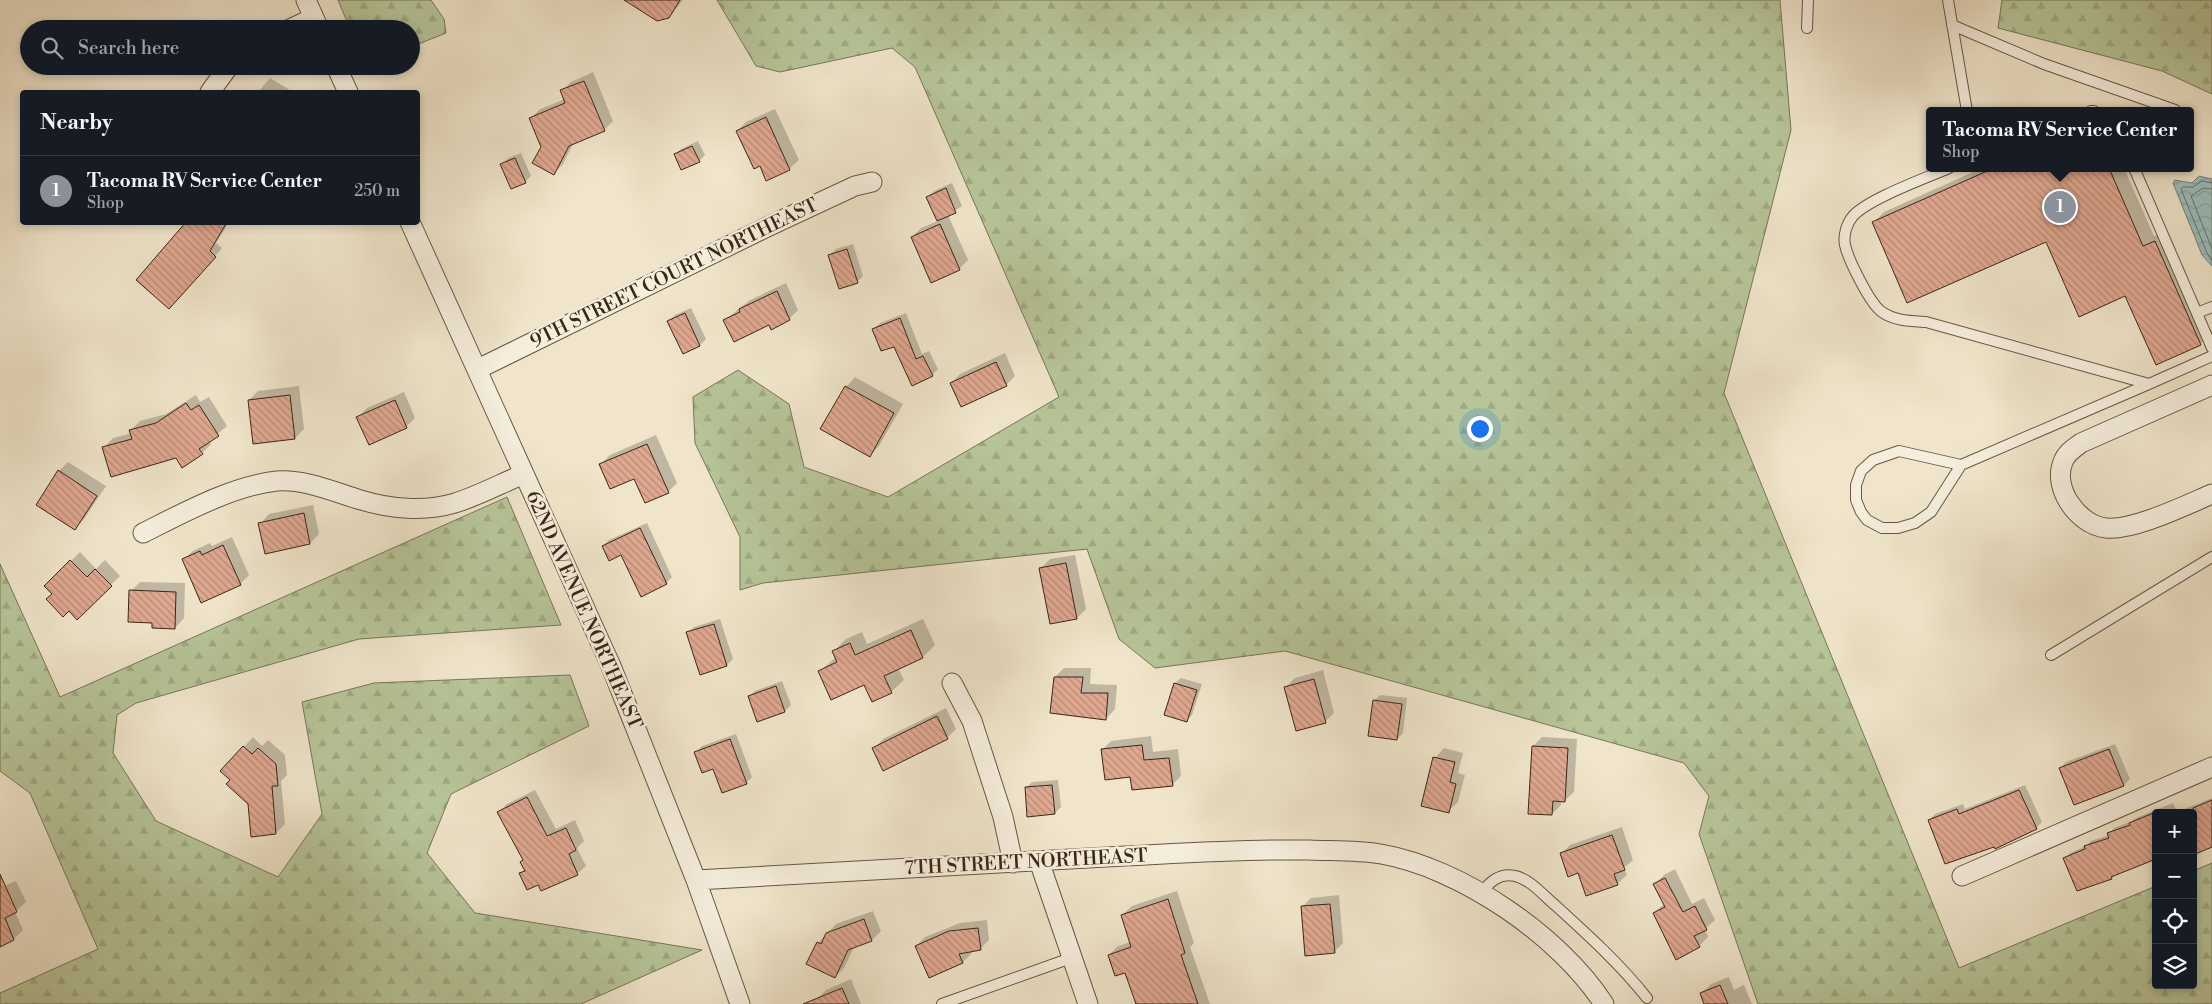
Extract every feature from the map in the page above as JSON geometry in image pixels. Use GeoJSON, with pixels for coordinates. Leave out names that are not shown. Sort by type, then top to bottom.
{"type":"FeatureCollection","features":[{"type":"Feature","properties":{"kind":"street"},"geometry":{"type":"LineString","coordinates":[[306,0],[315,20]]}},
{"type":"Feature","properties":{"kind":"street"},"geometry":{"type":"LineString","coordinates":[[211,90],[222,75]]}},
{"type":"Feature","properties":{"kind":"street"},"geometry":{"type":"LineString","coordinates":[[340,75],[347,90]]}},
{"type":"Feature","properties":{"kind":"street","name":"9TH STREET COURT NORTHEAST"},"geometry":{"type":"LineString","coordinates":[[478,369],[767,227],[855,186],[872,182]]}},
{"type":"Feature","properties":{"kind":"street","name":"62ND AVENUE NORTHEAST"},"geometry":{"type":"LineString","coordinates":[[411,225],[611,666],[696,880],[740,1004]]}},
{"type":"Feature","properties":{"kind":"street"},"geometry":{"type":"LineString","coordinates":[[2212,385],[2081,443],[2068,452],[2060,473],[2061,488],[2080,516],[2089,522],[2105,528],[2123,527],[2146,520],[2212,494]]}},
{"type":"Feature","properties":{"kind":"street"},"geometry":{"type":"LineString","coordinates":[[143,533],[239,490],[278,481],[298,482],[362,500],[394,507],[411,508],[435,507],[455,503],[524,474]]}},
{"type":"Feature","properties":{"kind":"street"},"geometry":{"type":"LineString","coordinates":[[952,683],[972,721],[1003,817],[1013,864]]}},
{"type":"Feature","properties":{"kind":"street"},"geometry":{"type":"LineString","coordinates":[[1962,876],[2212,768]]}},
{"type":"Feature","properties":{"kind":"street","name":"7TH STREET NORTHEAST"},"geometry":{"type":"LineString","coordinates":[[696,880],[1265,850],[1355,851],[1381,854],[1440,873],[1511,911],[1542,935],[1576,967],[1604,1004]]}},
{"type":"Feature","properties":{"kind":"street"},"geometry":{"type":"LineString","coordinates":[[1039,861],[1088,1004]]}},
{"type":"Feature","properties":{"kind":"lane"},"geometry":{"type":"LineString","coordinates":[[1807,28],[1808,0]]}},
{"type":"Feature","properties":{"kind":"lane"},"geometry":{"type":"LineString","coordinates":[[1948,0],[1966,107]]}},
{"type":"Feature","properties":{"kind":"lane"},"geometry":{"type":"LineString","coordinates":[[1952,25],[2044,64],[2166,107]]}},
{"type":"Feature","properties":{"kind":"lane"},"geometry":{"type":"LineString","coordinates":[[1940,172],[1863,206],[1852,217],[1846,230],[1845,244],[1870,300],[1881,311],[1898,320],[1926,322],[2149,384]]}},
{"type":"Feature","properties":{"kind":"lane"},"geometry":{"type":"LineString","coordinates":[[2136,172],[2212,348]]}},
{"type":"Feature","properties":{"kind":"lane"},"geometry":{"type":"LineString","coordinates":[[2198,313],[2212,307]]}},
{"type":"Feature","properties":{"kind":"lane"},"geometry":{"type":"LineString","coordinates":[[1961,465],[1899,451],[1873,460],[1861,471],[1856,485],[1856,500],[1860,512],[1867,520],[1882,528],[1898,528],[1915,523],[1931,512],[1961,465],[2212,356]]}},
{"type":"Feature","properties":{"kind":"lane"},"geometry":{"type":"LineString","coordinates":[[2051,655],[2212,557]]}},
{"type":"Feature","properties":{"kind":"lane"},"geometry":{"type":"LineString","coordinates":[[1480,894],[1489,883],[1506,875],[1516,876],[1533,886],[1587,934],[1629,976],[1647,998]]}},
{"type":"Feature","properties":{"kind":"lane"},"geometry":{"type":"LineString","coordinates":[[942,1004],[1071,958]]}},
{"type":"Feature","properties":{"kind":"green space"},"geometry":{"type":"Polygon","coordinates":[[[338,0],[431,0],[444,19],[446,33],[420,43],[420,20],[346,20],[338,0]]]}},
{"type":"Feature","properties":{"kind":"green space"},"geometry":{"type":"Polygon","coordinates":[[[717,0],[1780,0],[1791,130],[1724,393],[1959,968],[2152,888],[2152,989],[2197,989],[2197,869],[2212,863],[2212,1004],[1758,1004],[1699,834],[1709,796],[1684,763],[1285,651],[1155,668],[1119,639],[1087,549],[763,583],[740,590],[740,537],[695,443],[693,397],[738,370],[789,404],[804,467],[888,497],[1059,397],[915,67],[892,48],[780,72],[756,66],[717,0]]]}},
{"type":"Feature","properties":{"kind":"green space"},"geometry":{"type":"Polygon","coordinates":[[[2002,0],[2212,0],[2212,94],[2162,71],[1998,28],[2002,0]]]}},
{"type":"Feature","properties":{"kind":"green space"},"geometry":{"type":"Polygon","coordinates":[[[507,497],[561,625],[359,639],[136,703],[117,715],[113,753],[156,821],[278,877],[322,814],[302,702],[374,683],[570,675],[589,726],[451,794],[427,853],[475,913],[702,950],[581,1004],[0,1004],[0,993],[98,949],[30,793],[0,771],[0,564],[60,697],[507,497]]]}},
{"type":"Feature","properties":{"kind":"water"},"geometry":{"type":"Polygon","coordinates":[[[2199,176],[2212,179],[2212,266],[2202,255],[2173,183],[2175,180],[2192,183],[2199,176]]]}},
{"type":"Feature","properties":{"kind":"building"},"geometry":{"type":"Polygon","coordinates":[[[624,0],[680,0],[669,18],[657,21],[624,0]]]}},
{"type":"Feature","properties":{"kind":"building"},"geometry":{"type":"Polygon","coordinates":[[[584,81],[605,131],[569,146],[554,175],[532,163],[541,147],[529,118],[565,103],[560,90],[584,81]]]}},
{"type":"Feature","properties":{"kind":"building"},"geometry":{"type":"Polygon","coordinates":[[[766,117],[790,170],[766,181],[760,166],[754,169],[736,131],[766,117]]]}},
{"type":"Feature","properties":{"kind":"building"},"geometry":{"type":"Polygon","coordinates":[[[692,146],[700,162],[681,170],[674,154],[692,146]]]}},
{"type":"Feature","properties":{"kind":"building"},"geometry":{"type":"Polygon","coordinates":[[[515,158],[526,183],[511,189],[500,164],[515,158]]]}},
{"type":"Feature","properties":{"kind":"building"},"geometry":{"type":"Polygon","coordinates":[[[1985,172],[2111,172],[2143,246],[2155,241],[2201,345],[2156,365],[2125,296],[2079,317],[2046,242],[1907,303],[1872,222],[1985,172]]]}},
{"type":"Feature","properties":{"kind":"building"},"geometry":{"type":"Polygon","coordinates":[[[946,188],[956,213],[937,221],[926,197],[946,188]]]}},
{"type":"Feature","properties":{"kind":"building"},"geometry":{"type":"Polygon","coordinates":[[[940,224],[960,270],[931,283],[911,237],[940,224]]]}},
{"type":"Feature","properties":{"kind":"building"},"geometry":{"type":"Polygon","coordinates":[[[183,225],[225,225],[210,251],[216,257],[169,309],[136,280],[183,225]]]}},
{"type":"Feature","properties":{"kind":"building"},"geometry":{"type":"Polygon","coordinates":[[[847,249],[858,283],[839,289],[828,255],[847,249]]]}},
{"type":"Feature","properties":{"kind":"building"},"geometry":{"type":"Polygon","coordinates":[[[777,291],[790,320],[771,330],[769,325],[734,342],[723,320],[740,312],[739,309],[777,291]]]}},
{"type":"Feature","properties":{"kind":"building"},"geometry":{"type":"Polygon","coordinates":[[[685,313],[700,346],[683,354],[667,321],[685,313]]]}},
{"type":"Feature","properties":{"kind":"building"},"geometry":{"type":"Polygon","coordinates":[[[900,318],[916,359],[923,356],[933,376],[912,386],[894,347],[881,351],[872,329],[900,318]]]}},
{"type":"Feature","properties":{"kind":"building"},"geometry":{"type":"Polygon","coordinates":[[[996,362],[1007,386],[961,407],[950,383],[996,362]]]}},
{"type":"Feature","properties":{"kind":"building"},"geometry":{"type":"Polygon","coordinates":[[[845,386],[894,413],[870,457],[820,429],[845,386]]]}},
{"type":"Feature","properties":{"kind":"building"},"geometry":{"type":"Polygon","coordinates":[[[290,395],[295,439],[253,444],[248,400],[290,395]]]}},
{"type":"Feature","properties":{"kind":"building"},"geometry":{"type":"Polygon","coordinates":[[[395,400],[407,428],[369,445],[356,417],[395,400]]]}},
{"type":"Feature","properties":{"kind":"building"},"geometry":{"type":"Polygon","coordinates":[[[186,403],[191,410],[199,405],[219,436],[199,449],[203,454],[182,468],[176,458],[111,477],[102,447],[132,439],[129,430],[156,423],[186,403]]]}},
{"type":"Feature","properties":{"kind":"building"},"geometry":{"type":"Polygon","coordinates":[[[647,444],[669,493],[645,503],[634,479],[610,489],[599,464],[647,444]]]}},
{"type":"Feature","properties":{"kind":"building"},"geometry":{"type":"Polygon","coordinates":[[[58,470],[97,496],[75,530],[36,505],[58,470]]]}},
{"type":"Feature","properties":{"kind":"building"},"geometry":{"type":"Polygon","coordinates":[[[304,513],[310,544],[265,554],[258,523],[304,513]]]}},
{"type":"Feature","properties":{"kind":"building"},"geometry":{"type":"Polygon","coordinates":[[[640,528],[667,584],[641,597],[621,555],[609,561],[602,546],[640,528]]]}},
{"type":"Feature","properties":{"kind":"building"},"geometry":{"type":"Polygon","coordinates":[[[223,545],[241,585],[201,603],[182,559],[200,551],[202,555],[223,545]]]}},
{"type":"Feature","properties":{"kind":"building"},"geometry":{"type":"Polygon","coordinates":[[[70,560],[87,577],[95,569],[112,586],[77,620],[69,611],[63,617],[46,599],[52,594],[44,586],[70,560]]]}},
{"type":"Feature","properties":{"kind":"building"},"geometry":{"type":"Polygon","coordinates":[[[1066,563],[1077,619],[1050,624],[1039,568],[1066,563]]]}},
{"type":"Feature","properties":{"kind":"building"},"geometry":{"type":"Polygon","coordinates":[[[129,590],[176,592],[175,629],[152,628],[152,623],[128,622],[129,590]]]}},
{"type":"Feature","properties":{"kind":"building"},"geometry":{"type":"Polygon","coordinates":[[[714,624],[727,666],[700,675],[686,632],[714,624]]]}},
{"type":"Feature","properties":{"kind":"building"},"geometry":{"type":"Polygon","coordinates":[[[911,630],[923,658],[884,676],[892,693],[872,702],[864,685],[831,700],[818,671],[837,662],[832,651],[850,643],[855,655],[911,630]]]}},
{"type":"Feature","properties":{"kind":"building"},"geometry":{"type":"Polygon","coordinates":[[[1054,677],[1083,677],[1081,693],[1108,693],[1106,720],[1050,713],[1054,677]]]}},
{"type":"Feature","properties":{"kind":"building"},"geometry":{"type":"Polygon","coordinates":[[[1314,679],[1326,723],[1296,731],[1284,687],[1314,679]]]}},
{"type":"Feature","properties":{"kind":"building"},"geometry":{"type":"Polygon","coordinates":[[[1174,683],[1197,690],[1187,722],[1164,715],[1174,683]]]}},
{"type":"Feature","properties":{"kind":"building"},"geometry":{"type":"Polygon","coordinates":[[[776,686],[785,712],[757,722],[748,696],[776,686]]]}},
{"type":"Feature","properties":{"kind":"building"},"geometry":{"type":"Polygon","coordinates":[[[1373,700],[1402,704],[1397,740],[1368,736],[1373,700]]]}},
{"type":"Feature","properties":{"kind":"building"},"geometry":{"type":"Polygon","coordinates":[[[937,716],[948,739],[883,771],[872,748],[937,716]]]}},
{"type":"Feature","properties":{"kind":"building"},"geometry":{"type":"Polygon","coordinates":[[[730,739],[747,784],[722,793],[713,769],[702,773],[694,752],[730,739]]]}},
{"type":"Feature","properties":{"kind":"building"},"geometry":{"type":"Polygon","coordinates":[[[1142,745],[1144,760],[1169,758],[1173,786],[1132,790],[1130,777],[1105,780],[1101,749],[1142,745]]]}},
{"type":"Feature","properties":{"kind":"building"},"geometry":{"type":"Polygon","coordinates":[[[243,746],[252,754],[258,748],[276,764],[278,786],[272,786],[276,834],[251,837],[248,804],[226,784],[230,780],[220,771],[243,746]]]}},
{"type":"Feature","properties":{"kind":"building"},"geometry":{"type":"Polygon","coordinates":[[[1532,746],[1568,748],[1565,802],[1553,801],[1552,815],[1528,814],[1532,746]]]}},
{"type":"Feature","properties":{"kind":"building"},"geometry":{"type":"Polygon","coordinates":[[[2109,749],[2124,786],[2074,805],[2059,768],[2109,749]]]}},
{"type":"Feature","properties":{"kind":"building"},"geometry":{"type":"Polygon","coordinates":[[[1433,757],[1455,762],[1450,782],[1456,784],[1449,813],[1421,806],[1433,757]]]}},
{"type":"Feature","properties":{"kind":"building"},"geometry":{"type":"Polygon","coordinates":[[[1052,785],[1055,814],[1027,817],[1025,787],[1052,785]]]}},
{"type":"Feature","properties":{"kind":"building"},"geometry":{"type":"Polygon","coordinates":[[[2019,790],[2037,829],[1995,849],[1994,847],[1945,864],[1928,820],[1957,809],[1959,814],[2019,790]]]}},
{"type":"Feature","properties":{"kind":"building"},"geometry":{"type":"Polygon","coordinates":[[[527,797],[547,836],[566,828],[576,850],[569,854],[578,875],[541,891],[538,885],[527,890],[519,873],[525,871],[520,862],[523,860],[497,812],[527,797]]]}},
{"type":"Feature","properties":{"kind":"building"},"geometry":{"type":"Polygon","coordinates":[[[2212,800],[2212,847],[2197,853],[2197,809],[2193,808],[2212,800]]]}},
{"type":"Feature","properties":{"kind":"building"},"geometry":{"type":"Polygon","coordinates":[[[2152,814],[2152,861],[2111,877],[2112,879],[2077,891],[2063,858],[2085,849],[2084,846],[2109,838],[2107,833],[2130,825],[2129,823],[2152,814]]]}},
{"type":"Feature","properties":{"kind":"building"},"geometry":{"type":"Polygon","coordinates":[[[1612,835],[1625,870],[1614,874],[1618,885],[1586,896],[1578,873],[1568,877],[1560,853],[1612,835]]]}},
{"type":"Feature","properties":{"kind":"building"},"geometry":{"type":"Polygon","coordinates":[[[0,874],[17,912],[5,918],[14,940],[0,947],[0,874]]]}},
{"type":"Feature","properties":{"kind":"building"},"geometry":{"type":"Polygon","coordinates":[[[1665,878],[1683,912],[1695,906],[1707,930],[1694,936],[1700,947],[1676,960],[1653,913],[1665,907],[1653,884],[1665,878]]]}},
{"type":"Feature","properties":{"kind":"building"},"geometry":{"type":"Polygon","coordinates":[[[1168,899],[1185,953],[1181,955],[1198,1004],[1136,1004],[1125,973],[1115,976],[1108,955],[1131,947],[1121,915],[1168,899]]]}},
{"type":"Feature","properties":{"kind":"building"},"geometry":{"type":"Polygon","coordinates":[[[1330,904],[1335,953],[1305,956],[1301,906],[1330,904]]]}},
{"type":"Feature","properties":{"kind":"building"},"geometry":{"type":"Polygon","coordinates":[[[864,919],[872,941],[848,950],[835,978],[806,964],[817,942],[821,944],[826,933],[864,919]]]}},
{"type":"Feature","properties":{"kind":"building"},"geometry":{"type":"Polygon","coordinates":[[[978,928],[981,950],[959,954],[963,963],[929,978],[915,946],[949,931],[978,928]]]}},
{"type":"Feature","properties":{"kind":"building"},"geometry":{"type":"Polygon","coordinates":[[[1720,985],[1728,1004],[1704,1004],[1700,993],[1720,985]]]}},
{"type":"Feature","properties":{"kind":"building"},"geometry":{"type":"Polygon","coordinates":[[[842,988],[849,1004],[803,1004],[842,988]]]}},
{"type":"Feature","properties":{"kind":"place","name":"Tacoma RV Service Center"},"geometry":{"type":"Point","coordinates":[2060,207]}}]}
